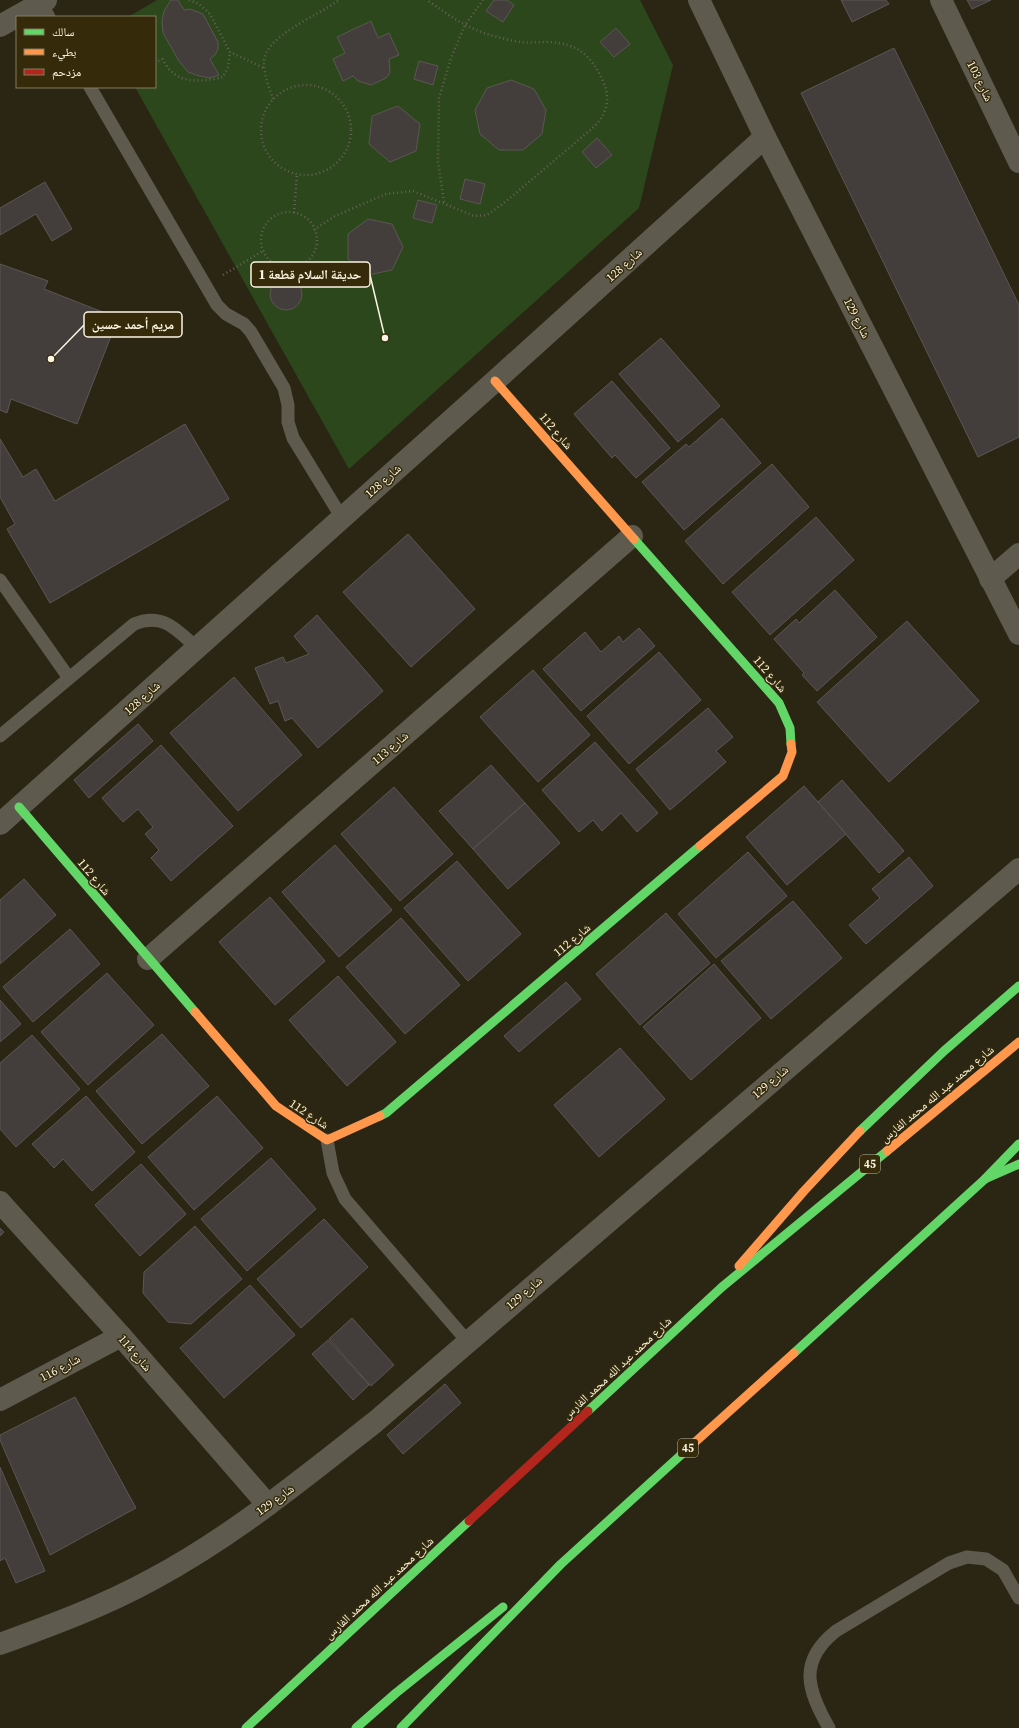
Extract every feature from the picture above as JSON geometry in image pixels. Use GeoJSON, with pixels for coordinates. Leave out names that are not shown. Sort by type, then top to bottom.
{"type":"FeatureCollection","features":[{"type":"Feature","properties":{"kind":"main road","name":"شارع 112"},"geometry":{"type":"LineString","coordinates":[[6,817],[148,959],[276,1106],[327,1140],[386,1114],[783,776],[792,752],[790,728],[780,703],[495,381]]}},
{"type":"Feature","properties":{"kind":"main road"},"geometry":{"type":"LineString","coordinates":[[722,1287],[788,1208],[848,1143],[942,1052],[1019,986]]}},
{"type":"Feature","properties":{"kind":"main road","name":"شارع محمد عبد الله محمد الفارس"},"geometry":{"type":"LineString","coordinates":[[246,1728],[722,1287],[1019,1042]]}},
{"type":"Feature","properties":{"kind":"main road","name":"45"},"geometry":{"type":"LineString","coordinates":[[401,1728],[561,1564],[985,1179],[1019,1144]]}},
{"type":"Feature","properties":{"kind":"main road"},"geometry":{"type":"LineString","coordinates":[[985,1179],[1019,1164]]}},
{"type":"Feature","properties":{"kind":"main road"},"geometry":{"type":"LineString","coordinates":[[356,1728],[470,1632],[561,1564]]}},
{"type":"Feature","properties":{"kind":"street","name":"شارع 129"},"geometry":{"type":"LineString","coordinates":[[699,0],[765,138],[1019,634]]}},
{"type":"Feature","properties":{"kind":"street","name":"شارع 103"},"geometry":{"type":"LineString","coordinates":[[940,0],[1019,162]]}},
{"type":"Feature","properties":{"kind":"street"},"geometry":{"type":"LineString","coordinates":[[24,16],[45,7]]}},
{"type":"Feature","properties":{"kind":"street"},"geometry":{"type":"LineString","coordinates":[[0,26],[16,19]]}},
{"type":"Feature","properties":{"kind":"street","name":"شارع 128"},"geometry":{"type":"LineString","coordinates":[[6,817],[197,648],[765,138]]}},
{"type":"Feature","properties":{"kind":"street","name":"شارع 113"},"geometry":{"type":"LineString","coordinates":[[148,959],[632,536]]}},
{"type":"Feature","properties":{"kind":"street"},"geometry":{"type":"LineString","coordinates":[[990,579],[1019,554]]}},
{"type":"Feature","properties":{"kind":"street","name":"شارع 129"},"geometry":{"type":"LineString","coordinates":[[0,1644],[52,1625],[107,1602],[154,1579],[198,1552],[268,1505],[375,1422],[1015,870]]}},
{"type":"Feature","properties":{"kind":"street","name":"شارع 114"},"geometry":{"type":"LineString","coordinates":[[0,1202],[121,1336],[268,1505]]}},
{"type":"Feature","properties":{"kind":"street","name":"شارع 116"},"geometry":{"type":"LineString","coordinates":[[0,1400],[121,1336]]}},
{"type":"Feature","properties":{"kind":"lane"},"geometry":{"type":"LineString","coordinates":[[91,88],[217,305],[226,314],[244,324],[251,332],[284,388],[288,405],[288,422],[293,438],[342,518]]}},
{"type":"Feature","properties":{"kind":"lane"},"geometry":{"type":"LineString","coordinates":[[0,580],[68,678]]}},
{"type":"Feature","properties":{"kind":"lane"},"geometry":{"type":"LineString","coordinates":[[0,736],[127,629],[141,621],[158,620],[166,623],[173,627],[197,648]]}},
{"type":"Feature","properties":{"kind":"lane"},"geometry":{"type":"LineString","coordinates":[[327,1140],[333,1173],[345,1199],[468,1342]]}},
{"type":"Feature","properties":{"kind":"lane"},"geometry":{"type":"LineString","coordinates":[[829,1728],[816,1705],[811,1692],[810,1678],[812,1664],[818,1651],[825,1640],[836,1632],[949,1563],[967,1557],[986,1559],[1003,1570],[1019,1598]]}},
{"type":"Feature","properties":{"kind":"path"},"geometry":{"type":"LineString","coordinates":[[156,62],[162,59],[172,73],[192,81],[211,80],[223,76],[228,67],[230,52],[210,14],[199,4],[189,0]]}},
{"type":"Feature","properties":{"kind":"path"},"geometry":{"type":"LineString","coordinates":[[273,99],[263,62],[267,51],[277,38],[339,0]]}},
{"type":"Feature","properties":{"kind":"path"},"geometry":{"type":"LineString","coordinates":[[314,230],[336,216],[386,194],[413,191],[474,216],[487,215],[504,203],[595,126],[604,115],[607,100],[604,84],[596,65],[583,52],[571,45],[549,42],[520,42],[465,26],[427,0]]}},
{"type":"Feature","properties":{"kind":"path"},"geometry":{"type":"LineString","coordinates":[[444,203],[438,162],[439,98],[451,58],[465,26],[483,0]]}},
{"type":"Feature","properties":{"kind":"path"},"geometry":{"type":"LineString","coordinates":[[230,52],[264,68]]}},
{"type":"Feature","properties":{"kind":"path"},"geometry":{"type":"LineString","coordinates":[[300,85],[315,86],[330,92],[341,102],[348,116],[351,131],[348,147],[340,160],[327,170],[312,175],[297,174],[282,168],[270,158],[263,144],[261,128],[264,113],[273,99],[284,90],[300,85]]}},
{"type":"Feature","properties":{"kind":"path"},"geometry":{"type":"LineString","coordinates":[[294,213],[297,174]]}},
{"type":"Feature","properties":{"kind":"path"},"geometry":{"type":"LineString","coordinates":[[282,213],[294,213],[302,215],[309,221],[317,240],[314,252],[306,262],[295,267],[282,267],[271,261],[264,251],[261,239],[264,228],[271,218],[282,213]]}},
{"type":"Feature","properties":{"kind":"path"},"geometry":{"type":"LineString","coordinates":[[206,286],[264,251]]}},
{"type":"Feature","properties":{"kind":"green space"},"geometry":{"type":"Polygon","coordinates":[[[157,0],[640,0],[673,65],[639,208],[349,469],[136,88],[156,88],[156,16],[130,16],[157,0]]]}},
{"type":"Feature","properties":{"kind":"building"},"geometry":{"type":"Polygon","coordinates":[[[171,0],[178,0],[184,10],[190,9],[203,14],[218,42],[218,49],[215,55],[210,59],[219,75],[210,78],[199,76],[188,72],[179,61],[163,33],[162,21],[164,11],[171,0]]]}},
{"type":"Feature","properties":{"kind":"building"},"geometry":{"type":"Polygon","coordinates":[[[494,0],[507,0],[514,5],[503,22],[486,11],[494,0]]]}},
{"type":"Feature","properties":{"kind":"building"},"geometry":{"type":"Polygon","coordinates":[[[841,0],[886,0],[889,4],[852,22],[841,0]]]}},
{"type":"Feature","properties":{"kind":"building"},"geometry":{"type":"Polygon","coordinates":[[[967,0],[991,0],[972,9],[967,0]]]}},
{"type":"Feature","properties":{"kind":"building"},"geometry":{"type":"Polygon","coordinates":[[[371,21],[378,38],[389,33],[399,55],[389,59],[390,73],[386,78],[371,85],[358,81],[353,76],[343,81],[333,59],[345,53],[337,37],[371,21]]]}},
{"type":"Feature","properties":{"kind":"building"},"geometry":{"type":"Polygon","coordinates":[[[616,28],[630,44],[614,57],[600,42],[616,28]]]}},
{"type":"Feature","properties":{"kind":"building"},"geometry":{"type":"Polygon","coordinates":[[[894,48],[1019,305],[1019,437],[978,457],[801,93],[894,48]]]}},
{"type":"Feature","properties":{"kind":"building"},"geometry":{"type":"Polygon","coordinates":[[[419,61],[438,66],[433,85],[414,79],[419,61]]]}},
{"type":"Feature","properties":{"kind":"building"},"geometry":{"type":"Polygon","coordinates":[[[511,80],[534,89],[546,110],[542,134],[523,150],[499,150],[480,134],[475,110],[487,88],[511,80]]]}},
{"type":"Feature","properties":{"kind":"building"},"geometry":{"type":"Polygon","coordinates":[[[398,106],[420,124],[416,151],[390,162],[369,144],[372,116],[398,106]]]}},
{"type":"Feature","properties":{"kind":"building"},"geometry":{"type":"Polygon","coordinates":[[[597,138],[612,155],[596,168],[582,152],[597,138]]]}},
{"type":"Feature","properties":{"kind":"building"},"geometry":{"type":"Polygon","coordinates":[[[465,179],[485,184],[480,204],[460,199],[465,179]]]}},
{"type":"Feature","properties":{"kind":"building"},"geometry":{"type":"Polygon","coordinates":[[[45,182],[72,229],[52,241],[36,214],[0,235],[0,208],[45,182]]]}},
{"type":"Feature","properties":{"kind":"building"},"geometry":{"type":"Polygon","coordinates":[[[418,200],[437,205],[432,223],[413,218],[418,200]]]}},
{"type":"Feature","properties":{"kind":"building"},"geometry":{"type":"Polygon","coordinates":[[[368,219],[392,224],[403,247],[392,270],[368,275],[348,259],[348,234],[368,219]]]}},
{"type":"Feature","properties":{"kind":"building"},"geometry":{"type":"Polygon","coordinates":[[[0,264],[48,281],[44,289],[118,318],[77,424],[11,399],[7,413],[0,410],[0,264]]]}},
{"type":"Feature","properties":{"kind":"building"},"geometry":{"type":"Polygon","coordinates":[[[286,278],[292,279],[299,285],[302,294],[301,300],[295,307],[286,310],[280,309],[273,303],[270,294],[271,288],[277,281],[286,278]]]}},
{"type":"Feature","properties":{"kind":"building"},"geometry":{"type":"Polygon","coordinates":[[[661,338],[720,406],[678,442],[619,374],[661,338]]]}},
{"type":"Feature","properties":{"kind":"building"},"geometry":{"type":"Polygon","coordinates":[[[612,381],[670,448],[636,478],[615,455],[612,458],[574,414],[612,381]]]}},
{"type":"Feature","properties":{"kind":"building"},"geometry":{"type":"Polygon","coordinates":[[[722,418],[761,463],[684,530],[642,482],[686,444],[689,447],[722,418]]]}},
{"type":"Feature","properties":{"kind":"building"},"geometry":{"type":"Polygon","coordinates":[[[185,424],[229,499],[50,603],[7,529],[15,524],[0,497],[0,439],[23,477],[36,469],[55,501],[185,424]]]}},
{"type":"Feature","properties":{"kind":"building"},"geometry":{"type":"Polygon","coordinates":[[[772,464],[809,507],[723,584],[685,541],[772,464]]]}},
{"type":"Feature","properties":{"kind":"building"},"geometry":{"type":"Polygon","coordinates":[[[816,517],[854,560],[770,635],[732,592],[816,517]]]}},
{"type":"Feature","properties":{"kind":"building"},"geometry":{"type":"Polygon","coordinates":[[[408,534],[475,609],[411,667],[343,592],[408,534]]]}},
{"type":"Feature","properties":{"kind":"building"},"geometry":{"type":"Polygon","coordinates":[[[835,590],[877,637],[817,691],[802,675],[804,673],[774,639],[796,619],[799,623],[835,590]]]}},
{"type":"Feature","properties":{"kind":"building"},"geometry":{"type":"Polygon","coordinates":[[[317,615],[383,691],[318,748],[292,718],[285,721],[278,701],[270,704],[255,668],[283,657],[286,663],[309,654],[294,636],[317,615]]]}},
{"type":"Feature","properties":{"kind":"building"},"geometry":{"type":"Polygon","coordinates":[[[907,621],[979,701],[889,782],[817,702],[907,621]]]}},
{"type":"Feature","properties":{"kind":"building"},"geometry":{"type":"Polygon","coordinates":[[[639,628],[655,646],[581,711],[543,669],[585,632],[601,652],[619,636],[623,642],[639,628]]]}},
{"type":"Feature","properties":{"kind":"building"},"geometry":{"type":"Polygon","coordinates":[[[659,652],[701,700],[629,764],[587,716],[659,652]]]}},
{"type":"Feature","properties":{"kind":"building"},"geometry":{"type":"Polygon","coordinates":[[[533,670],[590,735],[538,782],[480,717],[533,670]]]}},
{"type":"Feature","properties":{"kind":"building"},"geometry":{"type":"Polygon","coordinates":[[[234,677],[302,755],[238,811],[170,733],[234,677]]]}},
{"type":"Feature","properties":{"kind":"building"},"geometry":{"type":"Polygon","coordinates":[[[708,708],[733,737],[716,751],[726,762],[670,810],[636,769],[708,708]]]}},
{"type":"Feature","properties":{"kind":"building"},"geometry":{"type":"Polygon","coordinates":[[[138,724],[153,741],[89,798],[74,780],[138,724]]]}},
{"type":"Feature","properties":{"kind":"building"},"geometry":{"type":"Polygon","coordinates":[[[595,742],[658,813],[637,832],[621,813],[602,831],[593,820],[579,832],[542,790],[595,742]]]}},
{"type":"Feature","properties":{"kind":"building"},"geometry":{"type":"Polygon","coordinates":[[[161,745],[233,826],[171,881],[151,858],[159,850],[145,834],[153,827],[138,809],[123,822],[102,798],[161,745]]]}},
{"type":"Feature","properties":{"kind":"building"},"geometry":{"type":"Polygon","coordinates":[[[491,765],[525,803],[473,849],[439,811],[491,765]]]}},
{"type":"Feature","properties":{"kind":"building"},"geometry":{"type":"Polygon","coordinates":[[[842,780],[904,851],[879,873],[818,802],[842,780]]]}},
{"type":"Feature","properties":{"kind":"building"},"geometry":{"type":"Polygon","coordinates":[[[804,786],[846,834],[787,885],[746,837],[804,786]]]}},
{"type":"Feature","properties":{"kind":"building"},"geometry":{"type":"Polygon","coordinates":[[[394,787],[453,854],[400,901],[341,834],[394,787]]]}},
{"type":"Feature","properties":{"kind":"building"},"geometry":{"type":"Polygon","coordinates":[[[525,803],[560,843],[508,889],[473,849],[525,803]]]}},
{"type":"Feature","properties":{"kind":"building"},"geometry":{"type":"Polygon","coordinates":[[[335,845],[392,910],[339,957],[282,892],[335,845]]]}},
{"type":"Feature","properties":{"kind":"building"},"geometry":{"type":"Polygon","coordinates":[[[748,852],[787,896],[716,958],[678,914],[748,852]]]}},
{"type":"Feature","properties":{"kind":"building"},"geometry":{"type":"Polygon","coordinates":[[[909,857],[933,886],[866,944],[849,925],[880,898],[872,889],[909,857]]]}},
{"type":"Feature","properties":{"kind":"building"},"geometry":{"type":"Polygon","coordinates":[[[457,861],[521,934],[468,981],[404,908],[457,861]]]}},
{"type":"Feature","properties":{"kind":"building"},"geometry":{"type":"Polygon","coordinates":[[[24,879],[56,915],[0,964],[0,900],[24,879]]]}},
{"type":"Feature","properties":{"kind":"building"},"geometry":{"type":"Polygon","coordinates":[[[270,897],[325,961],[275,1005],[219,942],[270,897]]]}},
{"type":"Feature","properties":{"kind":"building"},"geometry":{"type":"Polygon","coordinates":[[[793,901],[842,958],[771,1019],[721,961],[793,901]]]}},
{"type":"Feature","properties":{"kind":"building"},"geometry":{"type":"Polygon","coordinates":[[[666,913],[710,963],[640,1025],[596,974],[666,913]]]}},
{"type":"Feature","properties":{"kind":"building"},"geometry":{"type":"Polygon","coordinates":[[[401,918],[460,985],[405,1034],[346,967],[401,918]]]}},
{"type":"Feature","properties":{"kind":"building"},"geometry":{"type":"Polygon","coordinates":[[[70,929],[100,964],[33,1022],[3,987],[70,929]]]}},
{"type":"Feature","properties":{"kind":"building"},"geometry":{"type":"Polygon","coordinates":[[[714,964],[761,1018],[691,1080],[643,1027],[714,964]]]}},
{"type":"Feature","properties":{"kind":"building"},"geometry":{"type":"Polygon","coordinates":[[[107,973],[154,1025],[88,1085],[41,1032],[107,973]]]}},
{"type":"Feature","properties":{"kind":"building"},"geometry":{"type":"Polygon","coordinates":[[[338,976],[396,1042],[347,1086],[289,1020],[338,976]]]}},
{"type":"Feature","properties":{"kind":"building"},"geometry":{"type":"Polygon","coordinates":[[[566,982],[581,999],[519,1052],[504,1036],[566,982]]]}},
{"type":"Feature","properties":{"kind":"building"},"geometry":{"type":"Polygon","coordinates":[[[0,1000],[21,1024],[0,1042],[0,1000]]]}},
{"type":"Feature","properties":{"kind":"building"},"geometry":{"type":"Polygon","coordinates":[[[162,1034],[209,1086],[142,1144],[96,1091],[162,1034]]]}},
{"type":"Feature","properties":{"kind":"building"},"geometry":{"type":"Polygon","coordinates":[[[32,1035],[80,1089],[16,1147],[0,1129],[0,1063],[32,1035]]]}},
{"type":"Feature","properties":{"kind":"building"},"geometry":{"type":"Polygon","coordinates":[[[620,1048],[665,1099],[599,1157],[554,1105],[620,1048]]]}},
{"type":"Feature","properties":{"kind":"building"},"geometry":{"type":"Polygon","coordinates":[[[86,1096],[135,1152],[92,1191],[63,1159],[54,1168],[32,1144],[86,1096]]]}},
{"type":"Feature","properties":{"kind":"building"},"geometry":{"type":"Polygon","coordinates":[[[217,1096],[263,1148],[194,1210],[148,1157],[217,1096]]]}},
{"type":"Feature","properties":{"kind":"building"},"geometry":{"type":"Polygon","coordinates":[[[271,1158],[316,1209],[247,1271],[201,1219],[271,1158]]]}},
{"type":"Feature","properties":{"kind":"building"},"geometry":{"type":"Polygon","coordinates":[[[141,1164],[186,1214],[140,1256],[95,1205],[141,1164]]]}},
{"type":"Feature","properties":{"kind":"building"},"geometry":{"type":"Polygon","coordinates":[[[324,1219],[368,1267],[301,1328],[257,1279],[324,1219]]]}},
{"type":"Feature","properties":{"kind":"building"},"geometry":{"type":"Polygon","coordinates":[[[195,1226],[242,1279],[191,1324],[168,1322],[143,1293],[144,1272],[195,1226]]]}},
{"type":"Feature","properties":{"kind":"building"},"geometry":{"type":"Polygon","coordinates":[[[0,1228],[4,1232],[0,1236],[0,1228]]]}},
{"type":"Feature","properties":{"kind":"building"},"geometry":{"type":"Polygon","coordinates":[[[250,1285],[295,1335],[224,1398],[180,1348],[250,1285]]]}},
{"type":"Feature","properties":{"kind":"building"},"geometry":{"type":"Polygon","coordinates":[[[352,1318],[394,1365],[371,1386],[329,1339],[352,1318]]]}},
{"type":"Feature","properties":{"kind":"building"},"geometry":{"type":"Polygon","coordinates":[[[328,1340],[369,1385],[353,1400],[312,1354],[328,1340]]]}},
{"type":"Feature","properties":{"kind":"building"},"geometry":{"type":"Polygon","coordinates":[[[445,1384],[461,1403],[403,1454],[387,1435],[445,1384]]]}},
{"type":"Feature","properties":{"kind":"building"},"geometry":{"type":"Polygon","coordinates":[[[75,1397],[136,1508],[50,1555],[0,1440],[0,1435],[75,1397]]]}},
{"type":"Feature","properties":{"kind":"building"},"geometry":{"type":"Polygon","coordinates":[[[0,1467],[45,1571],[16,1583],[5,1558],[0,1561],[0,1467]]]}},
{"type":"Feature","properties":{"kind":"traffic: fast"},"geometry":{"type":"LineString","coordinates":[[634,539],[779,703],[790,728],[791,744]]}},
{"type":"Feature","properties":{"kind":"traffic: fast"},"geometry":{"type":"LineString","coordinates":[[19,807],[195,1012]]}},
{"type":"Feature","properties":{"kind":"traffic: fast"},"geometry":{"type":"LineString","coordinates":[[380,1116],[386,1113],[700,846]]}},
{"type":"Feature","properties":{"kind":"traffic: fast"},"geometry":{"type":"LineString","coordinates":[[860,1131],[944,1051],[1019,986]]}},
{"type":"Feature","properties":{"kind":"traffic: fast"},"geometry":{"type":"LineString","coordinates":[[794,1353],[985,1179],[1019,1144]]}},
{"type":"Feature","properties":{"kind":"traffic: fast"},"geometry":{"type":"LineString","coordinates":[[588,1411],[722,1287],[887,1151]]}},
{"type":"Feature","properties":{"kind":"traffic: fast"},"geometry":{"type":"LineString","coordinates":[[985,1179],[1019,1164]]}},
{"type":"Feature","properties":{"kind":"traffic: fast"},"geometry":{"type":"LineString","coordinates":[[401,1728],[561,1564],[693,1444]]}},
{"type":"Feature","properties":{"kind":"traffic: fast"},"geometry":{"type":"LineString","coordinates":[[246,1728],[469,1521]]}},
{"type":"Feature","properties":{"kind":"traffic: fast"},"geometry":{"type":"LineString","coordinates":[[356,1728],[396,1693],[503,1607]]}},
{"type":"Feature","properties":{"kind":"traffic: slow"},"geometry":{"type":"LineString","coordinates":[[495,381],[634,539]]}},
{"type":"Feature","properties":{"kind":"traffic: slow"},"geometry":{"type":"LineString","coordinates":[[700,846],[783,776],[792,752],[791,744]]}},
{"type":"Feature","properties":{"kind":"traffic: slow"},"geometry":{"type":"LineString","coordinates":[[195,1012],[276,1106],[327,1140],[380,1116]]}},
{"type":"Feature","properties":{"kind":"traffic: slow"},"geometry":{"type":"LineString","coordinates":[[887,1151],[1019,1042]]}},
{"type":"Feature","properties":{"kind":"traffic: slow"},"geometry":{"type":"LineString","coordinates":[[739,1266],[804,1191],[860,1131]]}},
{"type":"Feature","properties":{"kind":"traffic: slow"},"geometry":{"type":"LineString","coordinates":[[693,1444],[794,1353]]}},
{"type":"Feature","properties":{"kind":"traffic: jam"},"geometry":{"type":"LineString","coordinates":[[469,1521],[588,1411]]}},
{"type":"Feature","properties":{"kind":"place","name":"حديقة السلام قطعة 1"},"geometry":{"type":"Point","coordinates":[385,338]}},
{"type":"Feature","properties":{"kind":"place","name":"مريم أحمد حسين"},"geometry":{"type":"Point","coordinates":[51,359]}}]}
